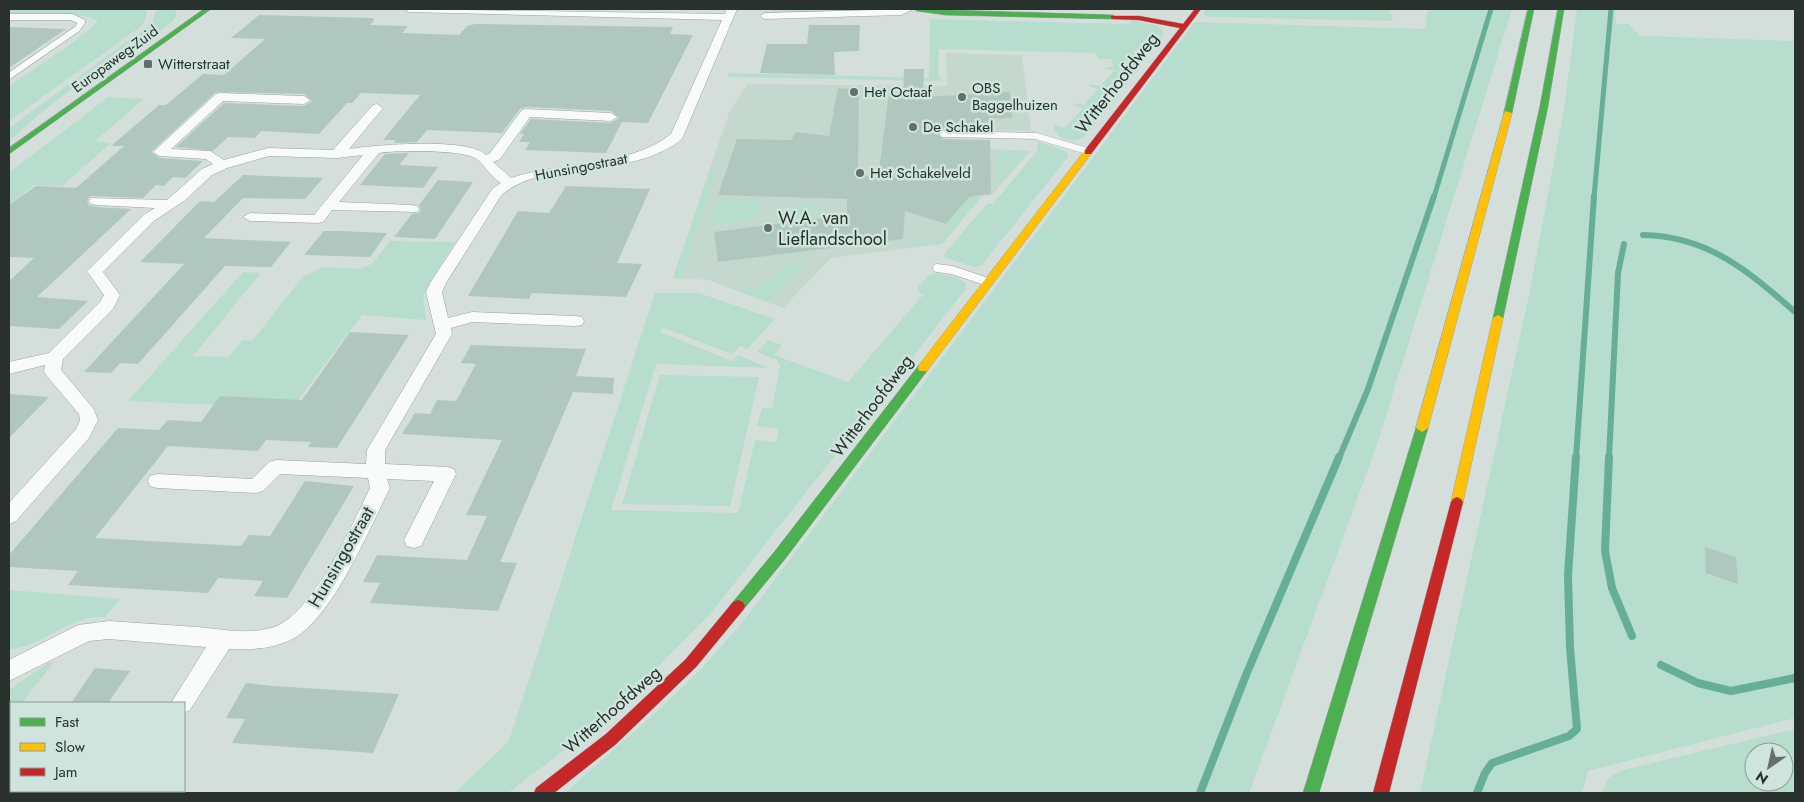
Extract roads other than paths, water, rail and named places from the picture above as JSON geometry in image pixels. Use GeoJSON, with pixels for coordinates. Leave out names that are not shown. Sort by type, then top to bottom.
{"type":"FeatureCollection","features":[{"type":"Feature","properties":{"kind":"main road","name":"Europaweg-Zuid"},"geometry":{"type":"LineString","coordinates":[[9,152],[195,9]]}},
{"type":"Feature","properties":{"kind":"main road","name":"Europaweg-Zuid"},"geometry":{"type":"LineString","coordinates":[[38,130],[88,98],[208,9]]}},
{"type":"Feature","properties":{"kind":"main road"},"geometry":{"type":"LineString","coordinates":[[917,9],[946,13],[1139,18],[1183,26]]}},
{"type":"Feature","properties":{"kind":"main road","name":"Witterhoofdweg"},"geometry":{"type":"LineString","coordinates":[[542,793],[611,739],[691,663],[780,555],[1087,151],[1198,9]]}},
{"type":"Feature","properties":{"kind":"main road"},"geometry":{"type":"LineString","coordinates":[[1312,793],[1416,451],[1512,99],[1531,9]]}},
{"type":"Feature","properties":{"kind":"main road"},"geometry":{"type":"LineString","coordinates":[[1381,793],[1466,468],[1544,106],[1561,9]]}},
{"type":"Feature","properties":{"kind":"street"},"geometry":{"type":"LineString","coordinates":[[409,9],[621,16],[730,13]]}},
{"type":"Feature","properties":{"kind":"street","name":"Hunsingostraat"},"geometry":{"type":"LineString","coordinates":[[509,182],[533,175],[650,154],[671,143],[677,136],[730,13]]}},
{"type":"Feature","properties":{"kind":"street"},"geometry":{"type":"LineString","coordinates":[[764,16],[904,13]]}},
{"type":"Feature","properties":{"kind":"street"},"geometry":{"type":"LineString","coordinates":[[222,165],[210,155],[160,152],[220,97],[304,100]]}},
{"type":"Feature","properties":{"kind":"street"},"geometry":{"type":"LineString","coordinates":[[337,154],[377,108]]}},
{"type":"Feature","properties":{"kind":"street"},"geometry":{"type":"LineString","coordinates":[[485,161],[495,156],[526,113],[612,117]]}},
{"type":"Feature","properties":{"kind":"street"},"geometry":{"type":"LineString","coordinates":[[9,368],[54,357],[107,305],[112,295],[109,288],[96,277],[95,271],[150,217],[179,198],[207,172],[222,165],[268,152],[337,154],[392,147],[462,150],[479,155],[500,177],[509,182],[498,191],[438,283],[434,292],[443,325],[472,317],[576,321]]}},
{"type":"Feature","properties":{"kind":"street"},"geometry":{"type":"LineString","coordinates":[[250,217],[318,219],[375,150]]}},
{"type":"Feature","properties":{"kind":"street"},"geometry":{"type":"LineString","coordinates":[[96,201],[169,204]]}},
{"type":"Feature","properties":{"kind":"street"},"geometry":{"type":"LineString","coordinates":[[329,206],[412,209]]}},
{"type":"Feature","properties":{"kind":"street","name":"Hunsingostraat"},"geometry":{"type":"LineString","coordinates":[[9,670],[86,632],[109,630],[254,641],[275,636],[291,629],[307,615],[355,536],[380,488],[375,470],[376,450],[444,334],[443,325]]}},
{"type":"Feature","properties":{"kind":"street"},"geometry":{"type":"LineString","coordinates":[[9,516],[83,433],[89,420],[86,412],[52,371],[54,357]]}},
{"type":"Feature","properties":{"kind":"street"},"geometry":{"type":"LineString","coordinates":[[157,481],[256,486],[276,467],[348,472],[375,470],[447,474],[414,540]]}},
{"type":"Feature","properties":{"kind":"street"},"geometry":{"type":"LineString","coordinates":[[183,702],[223,639]]}},
{"type":"Feature","properties":{"kind":"lane"},"geometry":{"type":"LineString","coordinates":[[9,17],[72,17],[82,22],[77,29],[9,76]]}},
{"type":"Feature","properties":{"kind":"lane"},"geometry":{"type":"LineString","coordinates":[[943,134],[1036,136],[1087,151]]}},
{"type":"Feature","properties":{"kind":"lane"},"geometry":{"type":"LineString","coordinates":[[937,268],[952,270],[988,282]]}},
{"type":"Feature","properties":{"kind":"waterway"},"geometry":{"type":"LineString","coordinates":[[1434,197],[1491,9]]}},
{"type":"Feature","properties":{"kind":"waterway"},"geometry":{"type":"LineString","coordinates":[[1594,197],[1611,9]]}},
{"type":"Feature","properties":{"kind":"waterway"},"geometry":{"type":"LineString","coordinates":[[1339,458],[1368,389],[1434,196]]}},
{"type":"Feature","properties":{"kind":"waterway"},"geometry":{"type":"LineString","coordinates":[[1576,458],[1594,196]]}},
{"type":"Feature","properties":{"kind":"waterway"},"geometry":{"type":"LineString","coordinates":[[1643,235],[1666,237],[1688,242],[1726,258],[1761,283],[1795,312]]}},
{"type":"Feature","properties":{"kind":"waterway"},"geometry":{"type":"LineString","coordinates":[[1609,458],[1618,273],[1624,244]]}},
{"type":"Feature","properties":{"kind":"waterway"},"geometry":{"type":"LineString","coordinates":[[1200,793],[1246,675],[1339,457]]}},
{"type":"Feature","properties":{"kind":"waterway"},"geometry":{"type":"LineString","coordinates":[[1477,793],[1485,773],[1492,763],[1569,736],[1577,729],[1570,648],[1568,575],[1576,457]]}},
{"type":"Feature","properties":{"kind":"waterway"},"geometry":{"type":"LineString","coordinates":[[1609,457],[1605,551],[1612,588],[1632,636]]}},
{"type":"Feature","properties":{"kind":"waterway"},"geometry":{"type":"LineString","coordinates":[[1661,665],[1698,683],[1731,691],[1795,678]]}},
{"type":"Feature","properties":{"kind":"place","name":"Witterstraat"},"geometry":{"type":"Point","coordinates":[148,64]}},
{"type":"Feature","properties":{"kind":"place","name":"Het Octaaf"},"geometry":{"type":"Point","coordinates":[854,92]}},
{"type":"Feature","properties":{"kind":"place","name":"OBS Baggelhuizen"},"geometry":{"type":"Point","coordinates":[962,97]}},
{"type":"Feature","properties":{"kind":"place","name":"De Schakel"},"geometry":{"type":"Point","coordinates":[913,127]}},
{"type":"Feature","properties":{"kind":"place","name":"Het Schakelveld"},"geometry":{"type":"Point","coordinates":[860,173]}},
{"type":"Feature","properties":{"kind":"place","name":"W.A. van Lieflandschool"},"geometry":{"type":"Point","coordinates":[768,228]}}]}
